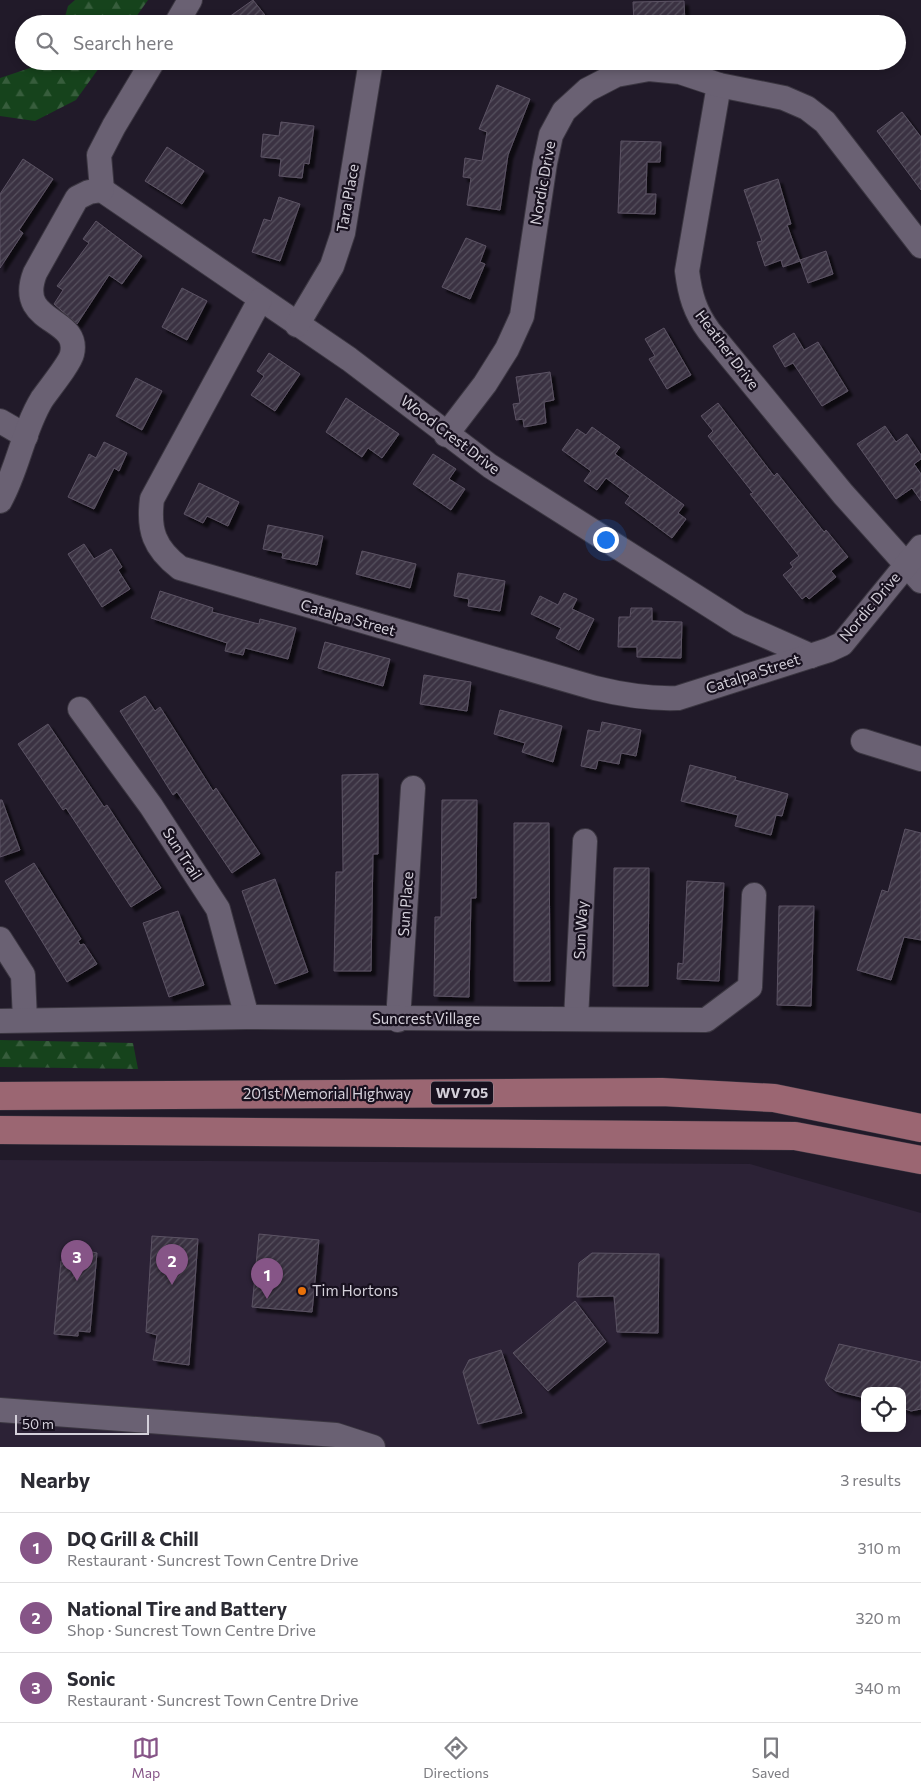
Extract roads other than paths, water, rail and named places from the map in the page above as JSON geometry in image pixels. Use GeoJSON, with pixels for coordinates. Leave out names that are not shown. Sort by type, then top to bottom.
{"type":"FeatureCollection","features":[{"type":"Feature","properties":{"kind":"main road","name":"201st Memorial Highway"},"geometry":{"type":"LineString","coordinates":[[0,1096],[671,1092],[774,1098],[921,1128]]}},
{"type":"Feature","properties":{"kind":"main road"},"geometry":{"type":"LineString","coordinates":[[0,1130],[795,1136],[921,1160]]}},
{"type":"Feature","properties":{"kind":"street"},"geometry":{"type":"LineString","coordinates":[[181,15],[190,0]]}},
{"type":"Feature","properties":{"kind":"street"},"geometry":{"type":"LineString","coordinates":[[0,501],[41,401],[72,354],[71,340],[65,330],[38,311],[32,300],[30,286],[35,273],[77,198],[89,192],[102,190],[99,155],[148,70]]}},
{"type":"Feature","properties":{"kind":"street","name":"Tara Place"},"geometry":{"type":"LineString","coordinates":[[297,325],[332,266],[343,233],[370,70]]}},
{"type":"Feature","properties":{"kind":"street","name":"Nordic Drive"},"geometry":{"type":"LineString","coordinates":[[446,435],[485,384],[507,349],[522,316],[545,162],[551,135],[564,111],[587,90],[616,75],[644,70]]}},
{"type":"Feature","properties":{"kind":"street","name":"Nordic Drive"},"geometry":{"type":"LineString","coordinates":[[659,70],[680,72],[719,85],[784,98],[807,108],[826,122],[921,246]]}},
{"type":"Feature","properties":{"kind":"street","name":"Heather Drive"},"geometry":{"type":"LineString","coordinates":[[719,85],[687,271],[690,297],[699,317],[709,331],[913,573]]}},
{"type":"Feature","properties":{"kind":"street","name":"Wood Crest Drive"},"geometry":{"type":"LineString","coordinates":[[102,190],[349,360],[446,435],[617,548],[739,624],[812,656]]}},
{"type":"Feature","properties":{"kind":"street","name":"Catalpa Street"},"geometry":{"type":"LineString","coordinates":[[260,300],[152,499],[150,518],[155,540],[165,556],[180,568],[366,623],[623,695],[657,699],[678,698],[812,656]]}},
{"type":"Feature","properties":{"kind":"street"},"geometry":{"type":"LineString","coordinates":[[0,421],[26,436]]}},
{"type":"Feature","properties":{"kind":"street","name":"Nordic Drive"},"geometry":{"type":"LineString","coordinates":[[812,656],[842,644],[913,573],[921,547]]}},
{"type":"Feature","properties":{"kind":"street","name":"Sun Trail"},"geometry":{"type":"LineString","coordinates":[[80,709],[151,806],[218,909],[247,1017]]}},
{"type":"Feature","properties":{"kind":"street"},"geometry":{"type":"LineString","coordinates":[[863,741],[921,759]]}},
{"type":"Feature","properties":{"kind":"street","name":"Sun Place"},"geometry":{"type":"LineString","coordinates":[[398,1020],[413,788]]}},
{"type":"Feature","properties":{"kind":"street","name":"Sun Way"},"geometry":{"type":"LineString","coordinates":[[576,1019],[585,841]]}},
{"type":"Feature","properties":{"kind":"street","name":"Suncrest Village"},"geometry":{"type":"LineString","coordinates":[[0,1021],[247,1017],[398,1020],[706,1020],[750,987],[754,895]]}},
{"type":"Feature","properties":{"kind":"street"},"geometry":{"type":"LineString","coordinates":[[0,939],[23,975],[25,1020]]}},
{"type":"Feature","properties":{"kind":"street"},"geometry":{"type":"LineString","coordinates":[[0,1410],[336,1435],[372,1447]]}},
{"type":"Feature","properties":{"kind":"place","name":"Sonic"},"geometry":{"type":"Point","coordinates":[77,1281]}},
{"type":"Feature","properties":{"kind":"place","name":"National Tire and Battery"},"geometry":{"type":"Point","coordinates":[172,1285]}},
{"type":"Feature","properties":{"kind":"place","name":"Tim Hortons"},"geometry":{"type":"Point","coordinates":[302,1291]}},
{"type":"Feature","properties":{"kind":"place","name":"DQ Grill & Chill"},"geometry":{"type":"Point","coordinates":[267,1299]}}]}
